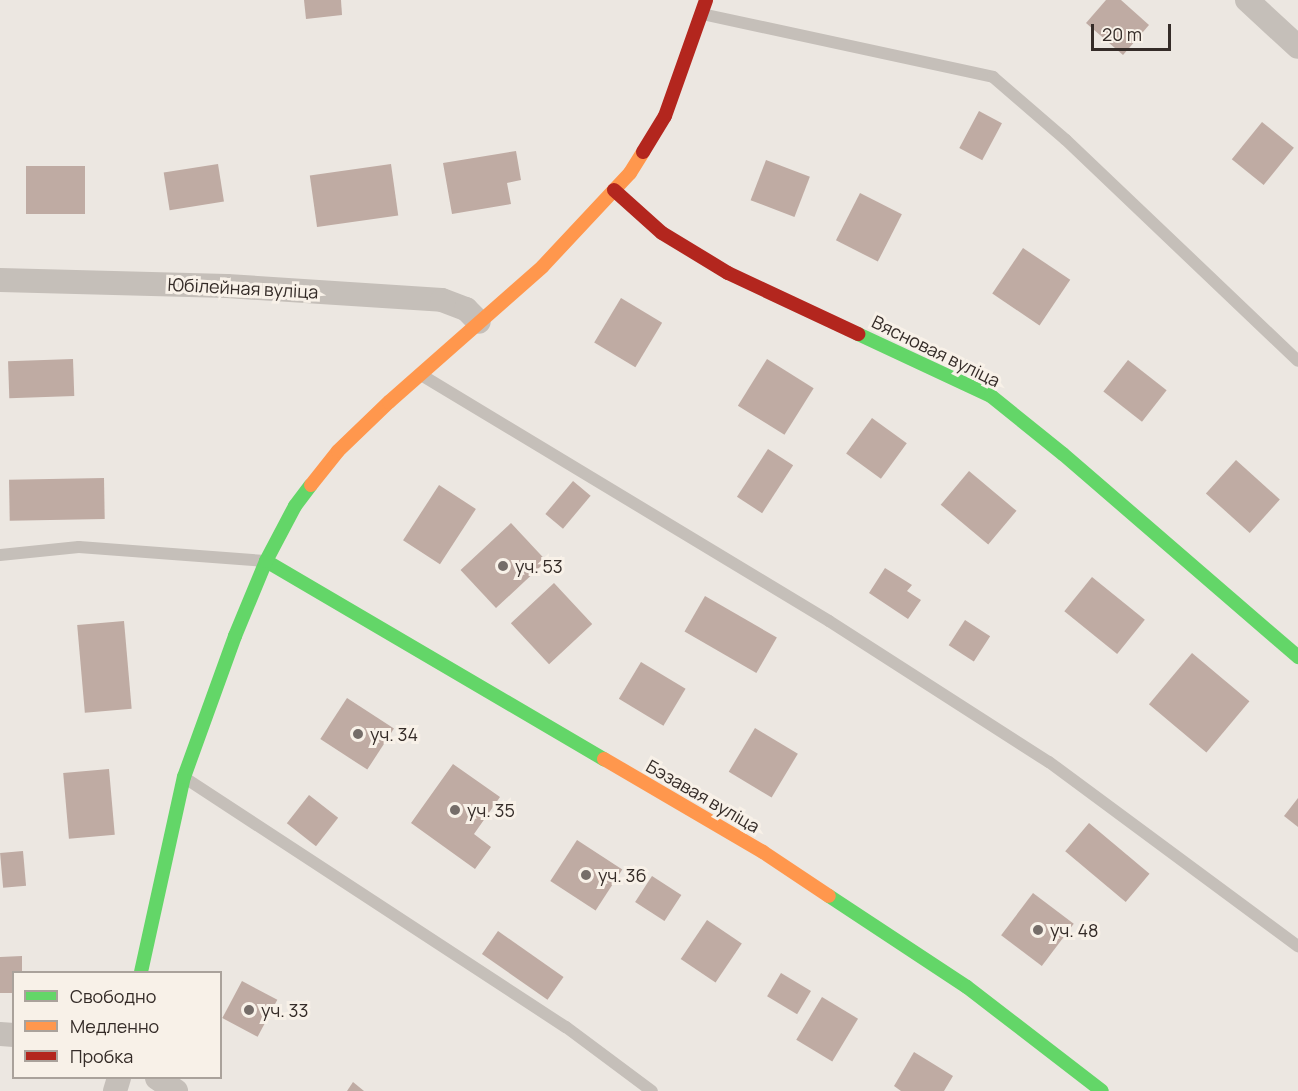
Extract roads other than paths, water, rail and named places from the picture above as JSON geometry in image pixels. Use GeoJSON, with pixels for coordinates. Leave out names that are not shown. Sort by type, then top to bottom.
{"type":"FeatureCollection","features":[{"type":"Feature","properties":{"kind":"street"},"geometry":{"type":"LineString","coordinates":[[1247,0],[1298,47]]}},
{"type":"Feature","properties":{"kind":"street"},"geometry":{"type":"LineString","coordinates":[[141,971],[184,777],[235,636],[266,561],[295,506],[338,451],[420,374],[543,266],[614,190],[643,155],[665,116],[704,7]]}},
{"type":"Feature","properties":{"kind":"street","name":"Вясновая вуліца"},"geometry":{"type":"LineString","coordinates":[[614,190],[662,233],[728,273],[991,396],[1063,454],[1298,657]]}},
{"type":"Feature","properties":{"kind":"street","name":"Юбілейная вуліца"},"geometry":{"type":"LineString","coordinates":[[0,280],[227,286],[442,300],[466,309],[479,322]]}},
{"type":"Feature","properties":{"kind":"street","name":"Бэзавая вуліца"},"geometry":{"type":"LineString","coordinates":[[266,561],[763,852],[966,987],[1102,1091]]}},
{"type":"Feature","properties":{"kind":"street"},"geometry":{"type":"LineString","coordinates":[[160,1079],[176,1091]]}},
{"type":"Feature","properties":{"kind":"lane"},"geometry":{"type":"LineString","coordinates":[[704,7],[993,77],[1066,140],[1298,361]]}},
{"type":"Feature","properties":{"kind":"lane"},"geometry":{"type":"LineString","coordinates":[[420,374],[829,621],[1049,762],[1298,946]]}},
{"type":"Feature","properties":{"kind":"lane"},"geometry":{"type":"LineString","coordinates":[[0,555],[79,547],[266,561]]}},
{"type":"Feature","properties":{"kind":"lane"},"geometry":{"type":"LineString","coordinates":[[184,777],[566,1027],[652,1091]]}},
{"type":"Feature","properties":{"kind":"place","name":"уч. 53"},"geometry":{"type":"Point","coordinates":[503,566]}},
{"type":"Feature","properties":{"kind":"place","name":"уч. 34"},"geometry":{"type":"Point","coordinates":[358,734]}},
{"type":"Feature","properties":{"kind":"place","name":"уч. 35"},"geometry":{"type":"Point","coordinates":[455,810]}},
{"type":"Feature","properties":{"kind":"place","name":"уч. 36"},"geometry":{"type":"Point","coordinates":[586,875]}},
{"type":"Feature","properties":{"kind":"place","name":"уч. 48"},"geometry":{"type":"Point","coordinates":[1038,930]}},
{"type":"Feature","properties":{"kind":"place","name":"уч. 33"},"geometry":{"type":"Point","coordinates":[249,1010]}}]}
